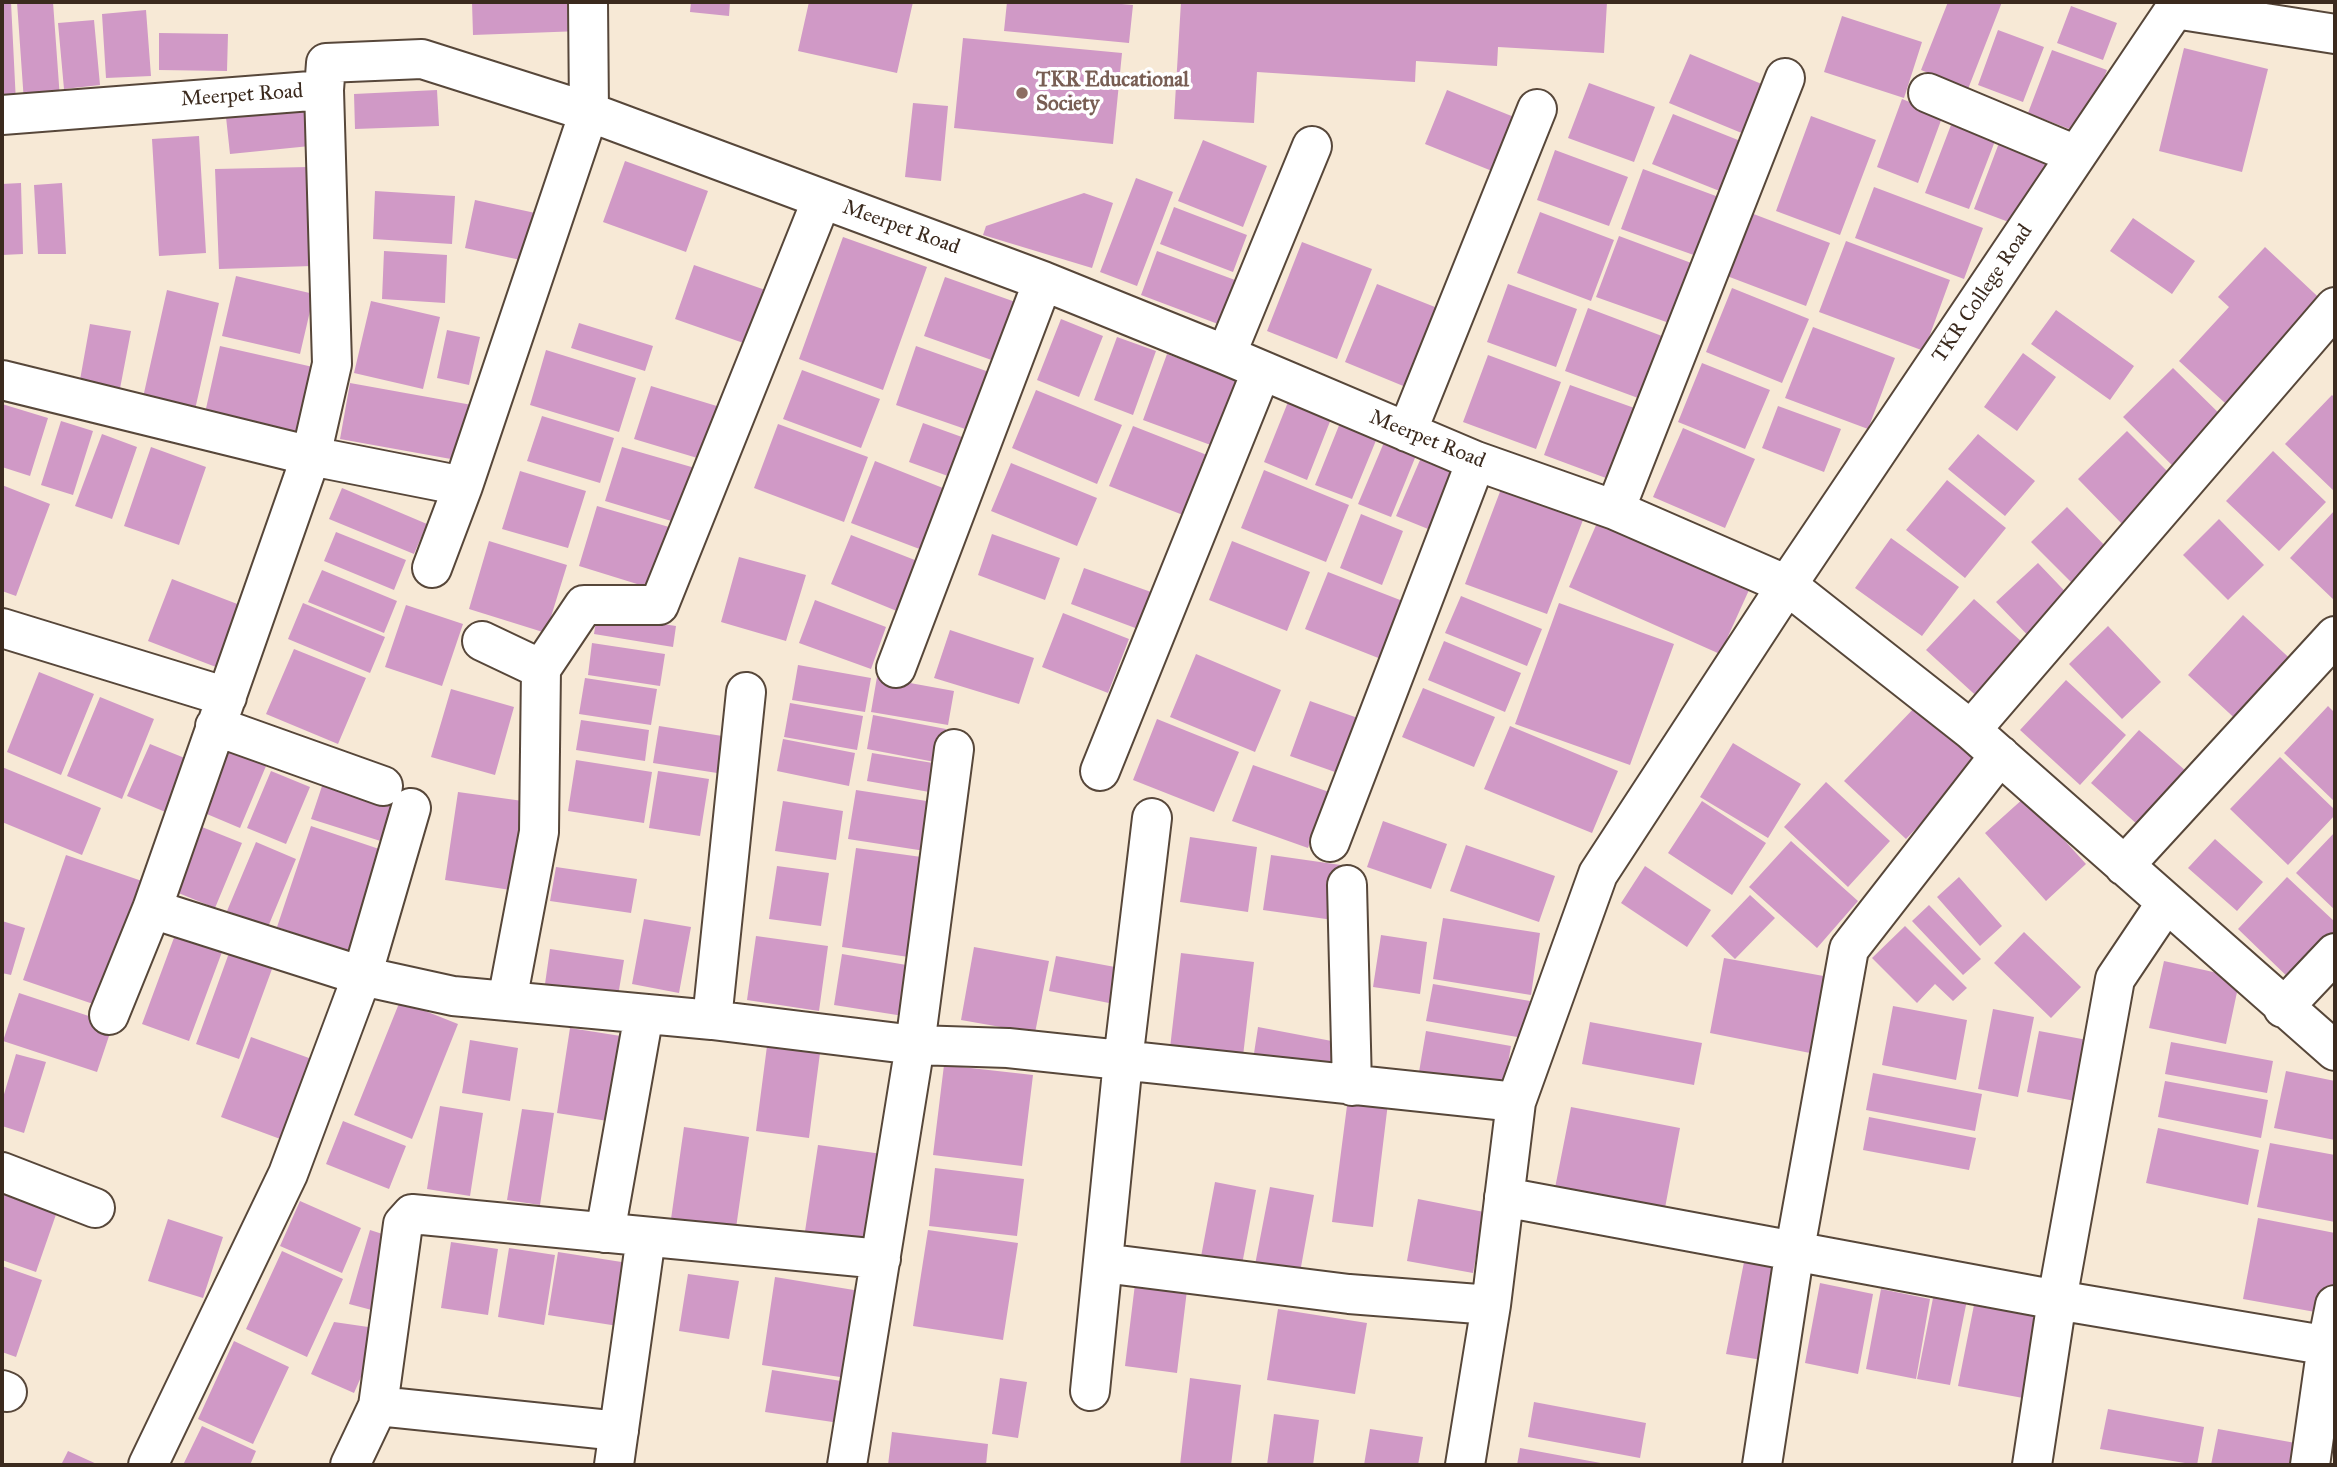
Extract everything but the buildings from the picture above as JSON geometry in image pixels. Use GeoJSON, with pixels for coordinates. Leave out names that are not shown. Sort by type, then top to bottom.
{"type":"FeatureCollection","features":[{"type":"Feature","properties":{"kind":"street"},"geometry":{"type":"LineString","coordinates":[[432,568],[463,486],[589,112],[588,2]]}},
{"type":"Feature","properties":{"kind":"street"},"geometry":{"type":"LineString","coordinates":[[2175,6],[2335,34]]}},
{"type":"Feature","properties":{"kind":"street","name":"TKR College Road"},"geometry":{"type":"LineString","coordinates":[[1465,1465],[1492,1305],[1516,1102],[1598,874],[1787,585],[2175,6]]}},
{"type":"Feature","properties":{"kind":"street","name":"Meerpet Road"},"geometry":{"type":"LineString","coordinates":[[2,115],[324,90],[327,63],[422,59],[589,112],[1043,281],[1476,461],[1615,510],[1787,585],[1971,730],[2283,1008],[2335,1051]]}},
{"type":"Feature","properties":{"kind":"street"},"geometry":{"type":"LineString","coordinates":[[1615,510],[1785,78]]}},
{"type":"Feature","properties":{"kind":"street"},"geometry":{"type":"LineString","coordinates":[[109,1015],[152,909],[311,456],[332,364],[324,90]]}},
{"type":"Feature","properties":{"kind":"street"},"geometry":{"type":"LineString","coordinates":[[1928,93],[2076,155]]}},
{"type":"Feature","properties":{"kind":"street"},"geometry":{"type":"LineString","coordinates":[[1407,432],[1537,109]]}},
{"type":"Feature","properties":{"kind":"street"},"geometry":{"type":"LineString","coordinates":[[1226,355],[1312,146]]}},
{"type":"Feature","properties":{"kind":"street"},"geometry":{"type":"LineString","coordinates":[[508,1001],[539,832],[541,669],[584,605],[659,605],[822,199]]}},
{"type":"Feature","properties":{"kind":"street"},"geometry":{"type":"LineString","coordinates":[[896,668],[1043,281]]}},
{"type":"Feature","properties":{"kind":"street"},"geometry":{"type":"LineString","coordinates":[[1971,730],[2335,307]]}},
{"type":"Feature","properties":{"kind":"street"},"geometry":{"type":"LineString","coordinates":[[1100,771],[1261,372]]}},
{"type":"Feature","properties":{"kind":"street"},"geometry":{"type":"LineString","coordinates":[[2,380],[311,456],[463,486]]}},
{"type":"Feature","properties":{"kind":"street"},"geometry":{"type":"LineString","coordinates":[[1330,842],[1476,461]]}},
{"type":"Feature","properties":{"kind":"street"},"geometry":{"type":"LineString","coordinates":[[2,629],[221,712],[397,797],[362,976],[288,1174],[148,1465]]}},
{"type":"Feature","properties":{"kind":"street"},"geometry":{"type":"LineString","coordinates":[[2123,866],[2335,636]]}},
{"type":"Feature","properties":{"kind":"street"},"geometry":{"type":"LineString","coordinates":[[482,641],[541,669]]}},
{"type":"Feature","properties":{"kind":"street"},"geometry":{"type":"LineString","coordinates":[[712,1020],[746,692]]}},
{"type":"Feature","properties":{"kind":"street"},"geometry":{"type":"LineString","coordinates":[[847,1465],[915,1045],[954,749]]}},
{"type":"Feature","properties":{"kind":"street"},"geometry":{"type":"LineString","coordinates":[[1762,1465],[1794,1250],[1849,949],[2000,755]]}},
{"type":"Feature","properties":{"kind":"street"},"geometry":{"type":"LineString","coordinates":[[1090,1391],[1123,1062],[1152,818]]}},
{"type":"Feature","properties":{"kind":"street"},"geometry":{"type":"LineString","coordinates":[[1346,885],[1352,1086]]}},
{"type":"Feature","properties":{"kind":"street"},"geometry":{"type":"LineString","coordinates":[[2032,1465],[2057,1300],[2115,979],[2166,903]]}},
{"type":"Feature","properties":{"kind":"street"},"geometry":{"type":"LineString","coordinates":[[152,909],[362,976],[453,996],[712,1020],[915,1045],[1008,1048],[1516,1102]]}},
{"type":"Feature","properties":{"kind":"street"},"geometry":{"type":"LineString","coordinates":[[2283,1008],[2335,953]]}},
{"type":"Feature","properties":{"kind":"street"},"geometry":{"type":"LineString","coordinates":[[605,1233],[644,1014]]}},
{"type":"Feature","properties":{"kind":"street"},"geometry":{"type":"LineString","coordinates":[[2,1172],[95,1208]]}},
{"type":"Feature","properties":{"kind":"street"},"geometry":{"type":"LineString","coordinates":[[1504,1197],[2057,1300],[2331,1346]]}},
{"type":"Feature","properties":{"kind":"street"},"geometry":{"type":"LineString","coordinates":[[350,1465],[378,1406],[403,1224],[412,1214],[881,1259]]}},
{"type":"Feature","properties":{"kind":"street"},"geometry":{"type":"LineString","coordinates":[[378,1406],[617,1448],[646,1237]]}},
{"type":"Feature","properties":{"kind":"street"},"geometry":{"type":"LineString","coordinates":[[1103,1263],[1349,1294],[1492,1305]]}},
{"type":"Feature","properties":{"kind":"street"},"geometry":{"type":"LineString","coordinates":[[2310,1465],[2331,1346],[2335,1305]]}},
{"type":"Feature","properties":{"kind":"place","name":"TKR Educational Society"},"geometry":{"type":"Point","coordinates":[1022,93]}}]}
